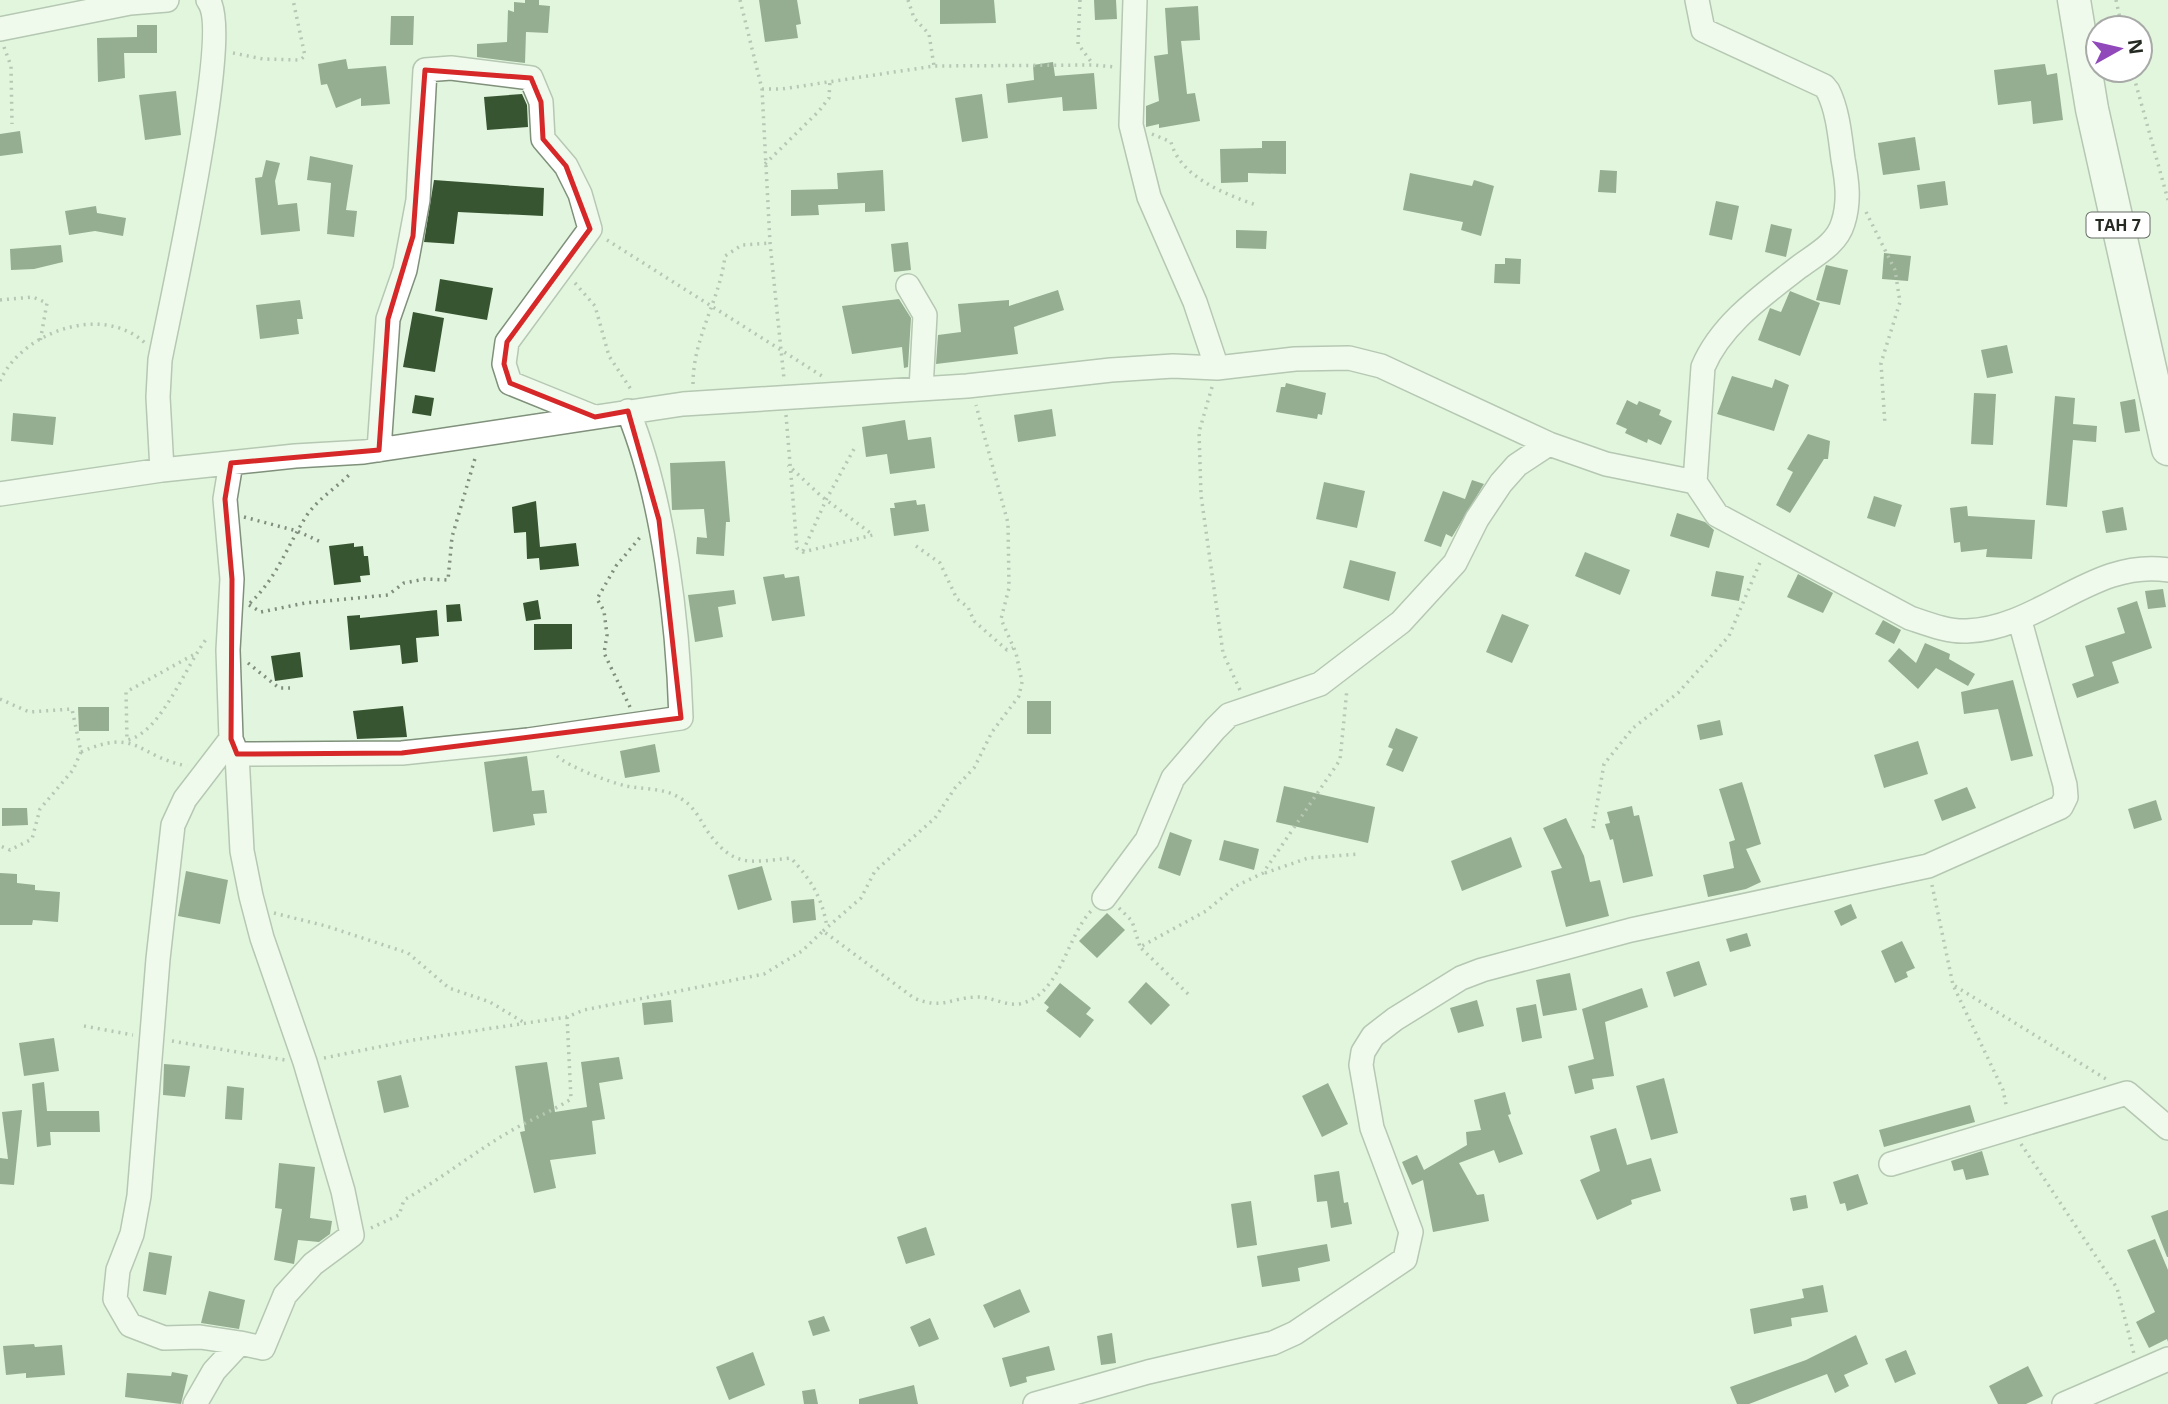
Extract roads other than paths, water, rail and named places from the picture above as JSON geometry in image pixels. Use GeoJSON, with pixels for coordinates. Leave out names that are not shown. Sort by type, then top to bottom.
{"type":"FeatureCollection","features":[{"type":"Feature","properties":{"kind":"highway","name":"TAH 7"},"geometry":{"type":"LineString","coordinates":[[2074,0],[2092,109],[2168,449]]}},
{"type":"Feature","properties":{"kind":"street"},"geometry":{"type":"LineString","coordinates":[[0,29],[130,4],[167,0]]}},
{"type":"Feature","properties":{"kind":"street"},"geometry":{"type":"LineString","coordinates":[[162,470],[158,397],[160,360],[202,142],[214,49],[213,13],[208,0]]}},
{"type":"Feature","properties":{"kind":"street"},"geometry":{"type":"LineString","coordinates":[[1135,0],[1131,125],[1149,197],[1195,302],[1217,368]]}},
{"type":"Feature","properties":{"kind":"street"},"geometry":{"type":"LineString","coordinates":[[1697,0],[1703,30],[1824,86],[1828,91],[1838,125],[1848,191],[1843,225],[1835,239],[1758,299],[1727,329],[1710,350],[1703,367],[1695,482],[1717,515],[1910,618],[1938,628],[1965,632],[2020,621],[2113,572],[2168,570]]}},
{"type":"Feature","properties":{"kind":"street"},"geometry":{"type":"LineString","coordinates":[[375,451],[388,319],[414,236],[421,178],[425,70],[451,68],[531,78],[541,102],[543,139],[566,166],[580,194],[590,229],[507,342],[504,363],[510,383],[595,417]]}},
{"type":"Feature","properties":{"kind":"street"},"geometry":{"type":"LineString","coordinates":[[908,286],[925,314],[920,389]]}},
{"type":"Feature","properties":{"kind":"street"},"geometry":{"type":"LineString","coordinates":[[0,494],[162,470],[375,451],[694,403],[976,385],[1111,370],[1217,368],[1295,359],[1349,358],[1381,366],[1549,444],[1606,464],[1695,482]]}},
{"type":"Feature","properties":{"kind":"street"},"geometry":{"type":"LineString","coordinates":[[231,463],[226,510],[231,589],[228,752],[242,851],[255,910],[305,1062],[343,1191],[352,1235],[313,1264],[285,1295],[262,1348],[200,1337],[164,1338],[130,1325],[115,1299],[118,1270],[132,1234],[139,1196],[151,1039],[173,825],[185,799],[228,752],[402,753],[543,738],[681,718],[674,623],[659,520],[632,411]]}},
{"type":"Feature","properties":{"kind":"street"},"geometry":{"type":"LineString","coordinates":[[1104,898],[1147,840],[1173,778],[1230,715],[1320,684],[1401,622],[1455,563],[1476,519],[1501,483],[1517,465],[1549,444]]}},
{"type":"Feature","properties":{"kind":"street"},"geometry":{"type":"LineString","coordinates":[[1035,1404],[1148,1371],[1273,1343],[1295,1333],[1405,1259],[1410,1232],[1372,1128],[1361,1065],[1363,1052],[1374,1036],[1461,978],[1552,950],[1631,930],[1928,866],[2061,807],[2066,797],[2065,785],[2020,621]]}},
{"type":"Feature","properties":{"kind":"street"},"geometry":{"type":"LineString","coordinates":[[1891,1164],[2127,1093],[2168,1128]]}},
{"type":"Feature","properties":{"kind":"street"},"geometry":{"type":"LineString","coordinates":[[195,1404],[214,1371],[240,1343]]}},
{"type":"Feature","properties":{"kind":"street"},"geometry":{"type":"LineString","coordinates":[[2064,1404],[2168,1359]]}}]}
